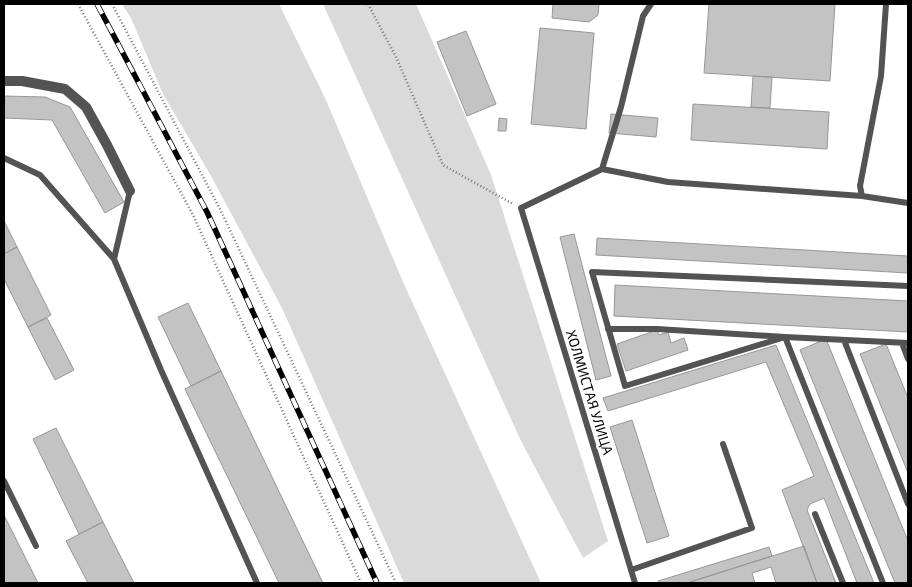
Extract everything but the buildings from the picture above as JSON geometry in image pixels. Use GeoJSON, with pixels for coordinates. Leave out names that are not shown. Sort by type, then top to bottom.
{"type":"FeatureCollection","features":[{"type":"Feature","properties":{"kind":"street"},"geometry":{"type":"LineString","coordinates":[[4,81],[22,81],[65,89],[86,106],[130,191]]}},
{"type":"Feature","properties":{"kind":"lane"},"geometry":{"type":"LineString","coordinates":[[602,169],[621,107],[643,16],[651,4]]}},
{"type":"Feature","properties":{"kind":"lane"},"geometry":{"type":"LineString","coordinates":[[862,196],[860,186],[881,76],[886,4]]}},
{"type":"Feature","properties":{"kind":"lane"},"geometry":{"type":"LineString","coordinates":[[4,158],[40,175],[114,260],[161,370],[257,583]]}},
{"type":"Feature","properties":{"kind":"lane"},"geometry":{"type":"LineString","coordinates":[[521,208],[602,169],[668,182],[862,196],[908,203]]}},
{"type":"Feature","properties":{"kind":"lane"},"geometry":{"type":"LineString","coordinates":[[114,260],[130,191]]}},
{"type":"Feature","properties":{"kind":"lane","name":"ХОЛМИСТАЯ УЛИЦА"},"geometry":{"type":"LineString","coordinates":[[521,208],[635,583]]}},
{"type":"Feature","properties":{"kind":"lane"},"geometry":{"type":"LineString","coordinates":[[785,337],[625,386],[592,272],[908,286]]}},
{"type":"Feature","properties":{"kind":"lane"},"geometry":{"type":"LineString","coordinates":[[608,329],[657,328],[905,343],[908,359]]}},
{"type":"Feature","properties":{"kind":"lane"},"geometry":{"type":"LineString","coordinates":[[785,337],[883,583]]}},
{"type":"Feature","properties":{"kind":"lane"},"geometry":{"type":"LineString","coordinates":[[844,340],[908,504]]}},
{"type":"Feature","properties":{"kind":"lane"},"geometry":{"type":"LineString","coordinates":[[631,570],[752,528],[723,444]]}},
{"type":"Feature","properties":{"kind":"lane"},"geometry":{"type":"LineString","coordinates":[[4,482],[36,546]]}},
{"type":"Feature","properties":{"kind":"lane"},"geometry":{"type":"LineString","coordinates":[[815,514],[843,583]]}},
{"type":"Feature","properties":{"kind":"path"},"geometry":{"type":"LineString","coordinates":[[78,4],[193,215],[361,583]]}},
{"type":"Feature","properties":{"kind":"path"},"geometry":{"type":"LineString","coordinates":[[112,4],[221,211],[396,583]]}},
{"type":"Feature","properties":{"kind":"path"},"geometry":{"type":"LineString","coordinates":[[368,4],[396,57],[443,165],[521,208]]}},
{"type":"Feature","properties":{"kind":"shaded area"},"geometry":{"type":"Polygon","coordinates":[[[122,4],[279,4],[326,100],[403,282],[541,583],[404,583],[282,308],[211,176],[163,94],[131,18],[122,4]]]}},
{"type":"Feature","properties":{"kind":"shaded area"},"geometry":{"type":"Polygon","coordinates":[[[323,4],[416,4],[491,175],[608,541],[583,558],[521,441],[323,4]]]}},
{"type":"Feature","properties":{"kind":"railway"},"geometry":{"type":"LineString","coordinates":[[97,4],[207,212],[377,583]]}}]}
